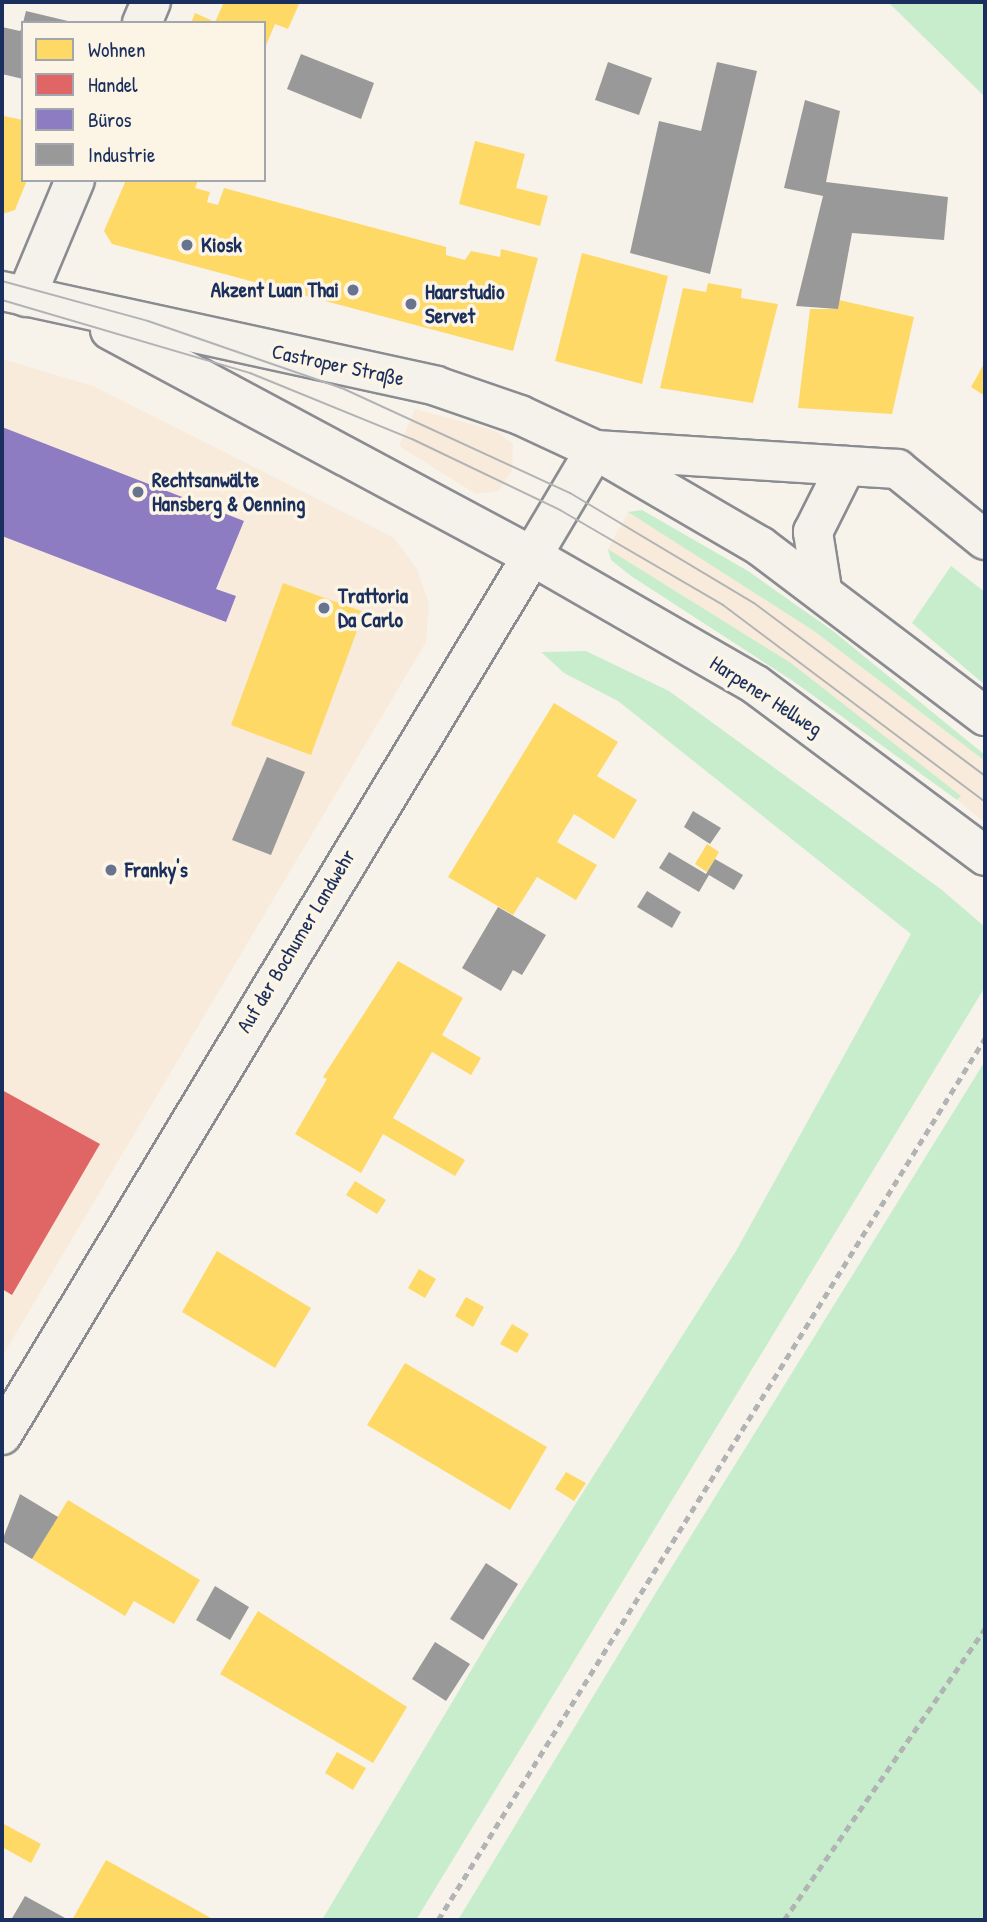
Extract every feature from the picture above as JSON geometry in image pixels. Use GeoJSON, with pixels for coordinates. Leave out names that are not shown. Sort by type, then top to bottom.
{"type":"FeatureCollection","features":[{"type":"Feature","properties":{"kind":"main road"},"geometry":{"type":"LineString","coordinates":[[143,21],[151,2]]}},
{"type":"Feature","properties":{"kind":"main road"},"geometry":{"type":"LineString","coordinates":[[14,294],[74,182]]}},
{"type":"Feature","properties":{"kind":"main road","name":"Castroper Straße"},"geometry":{"type":"LineString","coordinates":[[14,294],[72,310],[436,386],[595,450],[822,589]]}},
{"type":"Feature","properties":{"kind":"main road","name":"Castroper Straße"},"geometry":{"type":"LineString","coordinates":[[72,310],[533,556]]}},
{"type":"Feature","properties":{"kind":"main road","name":"Castroper Straße"},"geometry":{"type":"LineString","coordinates":[[595,450],[846,466]]}},
{"type":"Feature","properties":{"kind":"main road","name":"Auf der Bochumer Landwehr"},"geometry":{"type":"LineString","coordinates":[[2,1435],[595,450]]}},
{"type":"Feature","properties":{"kind":"main road"},"geometry":{"type":"LineString","coordinates":[[985,540],[897,469],[846,466],[813,532],[822,589],[985,716]]}},
{"type":"Feature","properties":{"kind":"main road","name":"Harpener Hellweg"},"geometry":{"type":"LineString","coordinates":[[533,556],[756,685],[985,856]]}},
{"type":"Feature","properties":{"kind":"path"},"geometry":{"type":"LineString","coordinates":[[438,1920],[985,1038]]}},
{"type":"Feature","properties":{"kind":"path"},"geometry":{"type":"LineString","coordinates":[[783,1920],[985,1629]]}},
{"type":"Feature","properties":{"kind":"shaded area"},"geometry":{"type":"Polygon","coordinates":[[[2,359],[93,386],[393,537],[417,569],[429,604],[426,642],[2,1357],[2,359]]]}},
{"type":"Feature","properties":{"kind":"shaded area"},"geometry":{"type":"Polygon","coordinates":[[[415,409],[496,431],[513,444],[512,471],[498,491],[476,494],[399,446],[415,409]]]}},
{"type":"Feature","properties":{"kind":"shaded area"},"geometry":{"type":"Polygon","coordinates":[[[628,512],[814,631],[985,761],[985,823],[957,800],[960,796],[791,663],[608,549],[628,512]]]}},
{"type":"Feature","properties":{"kind":"green space"},"geometry":{"type":"Polygon","coordinates":[[[888,2],[985,2],[985,97],[888,2]]]}},
{"type":"Feature","properties":{"kind":"green space"},"geometry":{"type":"Polygon","coordinates":[[[642,510],[748,571],[833,631],[985,755],[985,761],[814,631],[628,512],[642,510]]]}},
{"type":"Feature","properties":{"kind":"green space"},"geometry":{"type":"Polygon","coordinates":[[[608,549],[791,663],[961,796],[957,800],[793,681],[631,576],[611,560],[608,549]]]}},
{"type":"Feature","properties":{"kind":"green space"},"geometry":{"type":"Polygon","coordinates":[[[951,566],[985,592],[985,685],[912,623],[951,566]]]}},
{"type":"Feature","properties":{"kind":"green space"},"geometry":{"type":"Polygon","coordinates":[[[586,651],[669,691],[942,890],[985,927],[985,987],[416,1920],[322,1920],[488,1642],[736,1251],[911,934],[618,701],[564,673],[541,652],[586,651]]]}},
{"type":"Feature","properties":{"kind":"green space"},"geometry":{"type":"Polygon","coordinates":[[[985,1061],[985,1920],[458,1920],[655,1594],[985,1061]]]}},
{"type":"Feature","properties":{"kind":"building: Wohnen"},"geometry":{"type":"Polygon","coordinates":[[[224,2],[300,2],[288,29],[275,24],[266,45],[266,21],[215,21],[224,2]]]}},
{"type":"Feature","properties":{"kind":"building: Wohnen"},"geometry":{"type":"Polygon","coordinates":[[[195,13],[213,21],[192,21],[195,13]]]}},
{"type":"Feature","properties":{"kind":"building: Wohnen"},"geometry":{"type":"Polygon","coordinates":[[[2,104],[4,116],[21,120],[21,182],[26,182],[15,210],[2,214],[2,104]]]}},
{"type":"Feature","properties":{"kind":"building: Wohnen"},"geometry":{"type":"Polygon","coordinates":[[[475,141],[525,154],[516,188],[548,196],[540,226],[459,204],[475,141]]]}},
{"type":"Feature","properties":{"kind":"building: Wohnen"},"geometry":{"type":"Polygon","coordinates":[[[125,182],[197,182],[195,188],[210,192],[207,202],[218,205],[224,188],[446,247],[446,255],[465,260],[471,251],[500,257],[501,249],[538,258],[513,351],[112,244],[104,231],[125,182]]]}},
{"type":"Feature","properties":{"kind":"building: Wohnen"},"geometry":{"type":"Polygon","coordinates":[[[582,253],[668,276],[642,384],[555,361],[582,253]]]}},
{"type":"Feature","properties":{"kind":"building: Wohnen"},"geometry":{"type":"Polygon","coordinates":[[[708,283],[742,289],[741,298],[778,304],[753,403],[660,388],[683,288],[706,292],[708,283]]]}},
{"type":"Feature","properties":{"kind":"building: Wohnen"},"geometry":{"type":"Polygon","coordinates":[[[839,300],[914,317],[892,414],[798,408],[810,309],[838,309],[839,300]]]}},
{"type":"Feature","properties":{"kind":"building: Wohnen"},"geometry":{"type":"Polygon","coordinates":[[[985,362],[985,396],[971,387],[985,362]]]}},
{"type":"Feature","properties":{"kind":"building: Wohnen"},"geometry":{"type":"Polygon","coordinates":[[[283,583],[364,612],[311,755],[231,725],[283,583]]]}},
{"type":"Feature","properties":{"kind":"building: Wohnen"},"geometry":{"type":"Polygon","coordinates":[[[554,703],[618,742],[597,776],[637,800],[614,839],[574,814],[557,842],[597,865],[576,900],[537,877],[513,915],[448,877],[554,703]]]}},
{"type":"Feature","properties":{"kind":"building: Wohnen"},"geometry":{"type":"Polygon","coordinates":[[[707,844],[719,852],[707,872],[695,864],[707,844]]]}},
{"type":"Feature","properties":{"kind":"building: Wohnen"},"geometry":{"type":"Polygon","coordinates":[[[398,961],[463,998],[442,1035],[481,1058],[471,1075],[432,1052],[393,1118],[465,1160],[455,1176],[383,1134],[361,1173],[295,1134],[327,1079],[323,1077],[398,961]]]}},
{"type":"Feature","properties":{"kind":"building: Wohnen"},"geometry":{"type":"Polygon","coordinates":[[[355,1181],[386,1200],[377,1214],[346,1195],[355,1181]]]}},
{"type":"Feature","properties":{"kind":"building: Wohnen"},"geometry":{"type":"Polygon","coordinates":[[[217,1251],[311,1308],[275,1368],[182,1312],[217,1251]]]}},
{"type":"Feature","properties":{"kind":"building: Wohnen"},"geometry":{"type":"Polygon","coordinates":[[[419,1269],[436,1279],[425,1298],[408,1288],[419,1269]]]}},
{"type":"Feature","properties":{"kind":"building: Wohnen"},"geometry":{"type":"Polygon","coordinates":[[[466,1297],[484,1307],[473,1327],[455,1316],[466,1297]]]}},
{"type":"Feature","properties":{"kind":"building: Wohnen"},"geometry":{"type":"Polygon","coordinates":[[[512,1324],[529,1334],[517,1353],[500,1344],[512,1324]]]}},
{"type":"Feature","properties":{"kind":"building: Wohnen"},"geometry":{"type":"Polygon","coordinates":[[[405,1363],[547,1447],[510,1510],[367,1425],[405,1363]]]}},
{"type":"Feature","properties":{"kind":"building: Wohnen"},"geometry":{"type":"Polygon","coordinates":[[[566,1472],[586,1483],[574,1501],[555,1489],[566,1472]]]}},
{"type":"Feature","properties":{"kind":"building: Wohnen"},"geometry":{"type":"Polygon","coordinates":[[[68,1500],[200,1580],[174,1624],[134,1601],[125,1616],[32,1559],[68,1500]]]}},
{"type":"Feature","properties":{"kind":"building: Wohnen"},"geometry":{"type":"Polygon","coordinates":[[[258,1611],[407,1707],[373,1763],[220,1674],[258,1611]]]}},
{"type":"Feature","properties":{"kind":"building: Wohnen"},"geometry":{"type":"Polygon","coordinates":[[[337,1752],[366,1768],[353,1790],[325,1773],[337,1752]]]}},
{"type":"Feature","properties":{"kind":"building: Wohnen"},"geometry":{"type":"Polygon","coordinates":[[[2,1823],[41,1844],[31,1863],[2,1847],[2,1823]]]}},
{"type":"Feature","properties":{"kind":"building: Wohnen"},"geometry":{"type":"Polygon","coordinates":[[[106,1860],[202,1913],[214,1920],[72,1920],[106,1860]]]}},
{"type":"Feature","properties":{"kind":"building: Handel"},"geometry":{"type":"Polygon","coordinates":[[[2,1090],[100,1144],[12,1295],[2,1289],[2,1090]]]}},
{"type":"Feature","properties":{"kind":"building: Büros"},"geometry":{"type":"Polygon","coordinates":[[[2,427],[244,521],[216,589],[236,596],[226,622],[2,536],[2,427]]]}},
{"type":"Feature","properties":{"kind":"building: Industrie"},"geometry":{"type":"Polygon","coordinates":[[[26,11],[68,21],[24,21],[26,11]]]}},
{"type":"Feature","properties":{"kind":"building: Industrie"},"geometry":{"type":"Polygon","coordinates":[[[2,27],[20,31],[21,79],[2,74],[2,27]]]}},
{"type":"Feature","properties":{"kind":"building: Industrie"},"geometry":{"type":"Polygon","coordinates":[[[301,54],[374,83],[361,119],[287,89],[301,54]]]}},
{"type":"Feature","properties":{"kind":"building: Industrie"},"geometry":{"type":"Polygon","coordinates":[[[608,62],[652,78],[639,115],[595,100],[608,62]]]}},
{"type":"Feature","properties":{"kind":"building: Industrie"},"geometry":{"type":"Polygon","coordinates":[[[717,62],[757,71],[710,274],[630,253],[659,121],[701,131],[717,62]]]}},
{"type":"Feature","properties":{"kind":"building: Industrie"},"geometry":{"type":"Polygon","coordinates":[[[805,100],[840,111],[826,182],[948,197],[944,240],[852,233],[838,309],[796,306],[823,196],[784,188],[805,100]]]}},
{"type":"Feature","properties":{"kind":"building: Industrie"},"geometry":{"type":"Polygon","coordinates":[[[267,757],[305,772],[271,855],[232,840],[267,757]]]}},
{"type":"Feature","properties":{"kind":"building: Industrie"},"geometry":{"type":"Polygon","coordinates":[[[693,811],[721,828],[710,844],[684,827],[693,811]]]}},
{"type":"Feature","properties":{"kind":"building: Industrie"},"geometry":{"type":"Polygon","coordinates":[[[669,852],[706,874],[715,859],[743,875],[734,890],[709,875],[699,892],[659,868],[669,852]]]}},
{"type":"Feature","properties":{"kind":"building: Industrie"},"geometry":{"type":"Polygon","coordinates":[[[647,891],[681,912],[672,928],[637,907],[647,891]]]}},
{"type":"Feature","properties":{"kind":"building: Industrie"},"geometry":{"type":"Polygon","coordinates":[[[498,907],[546,935],[522,975],[513,970],[501,991],[462,968],[498,907]]]}},
{"type":"Feature","properties":{"kind":"building: Industrie"},"geometry":{"type":"Polygon","coordinates":[[[20,1494],[58,1517],[32,1559],[2,1541],[20,1494]]]}},
{"type":"Feature","properties":{"kind":"building: Industrie"},"geometry":{"type":"Polygon","coordinates":[[[486,1563],[518,1584],[483,1640],[450,1619],[486,1563]]]}},
{"type":"Feature","properties":{"kind":"building: Industrie"},"geometry":{"type":"Polygon","coordinates":[[[215,1586],[249,1607],[230,1640],[196,1620],[215,1586]]]}},
{"type":"Feature","properties":{"kind":"building: Industrie"},"geometry":{"type":"Polygon","coordinates":[[[435,1642],[470,1664],[446,1701],[412,1679],[435,1642]]]}},
{"type":"Feature","properties":{"kind":"building: Industrie"},"geometry":{"type":"Polygon","coordinates":[[[25,1896],[65,1918],[64,1920],[11,1920],[25,1896]]]}},
{"type":"Feature","properties":{"kind":"tram line"},"geometry":{"type":"LineString","coordinates":[[2,281],[148,321],[344,389],[570,493],[754,603],[985,776]]}},
{"type":"Feature","properties":{"kind":"tram line"},"geometry":{"type":"LineString","coordinates":[[2,300],[250,373],[412,439],[560,510],[723,605],[985,802]]}},
{"type":"Feature","properties":{"kind":"place","name":"Kiosk"},"geometry":{"type":"Point","coordinates":[187,245]}},
{"type":"Feature","properties":{"kind":"place","name":"Akzent Luan Thai"},"geometry":{"type":"Point","coordinates":[353,290]}},
{"type":"Feature","properties":{"kind":"place","name":"Haarstudio Servet"},"geometry":{"type":"Point","coordinates":[411,304]}},
{"type":"Feature","properties":{"kind":"place","name":"Rechtsanwälte Hansberg & Oenning"},"geometry":{"type":"Point","coordinates":[138,492]}},
{"type":"Feature","properties":{"kind":"place","name":"Trattoria Da Carlo"},"geometry":{"type":"Point","coordinates":[324,608]}},
{"type":"Feature","properties":{"kind":"place","name":"Franky's"},"geometry":{"type":"Point","coordinates":[111,870]}}]}
